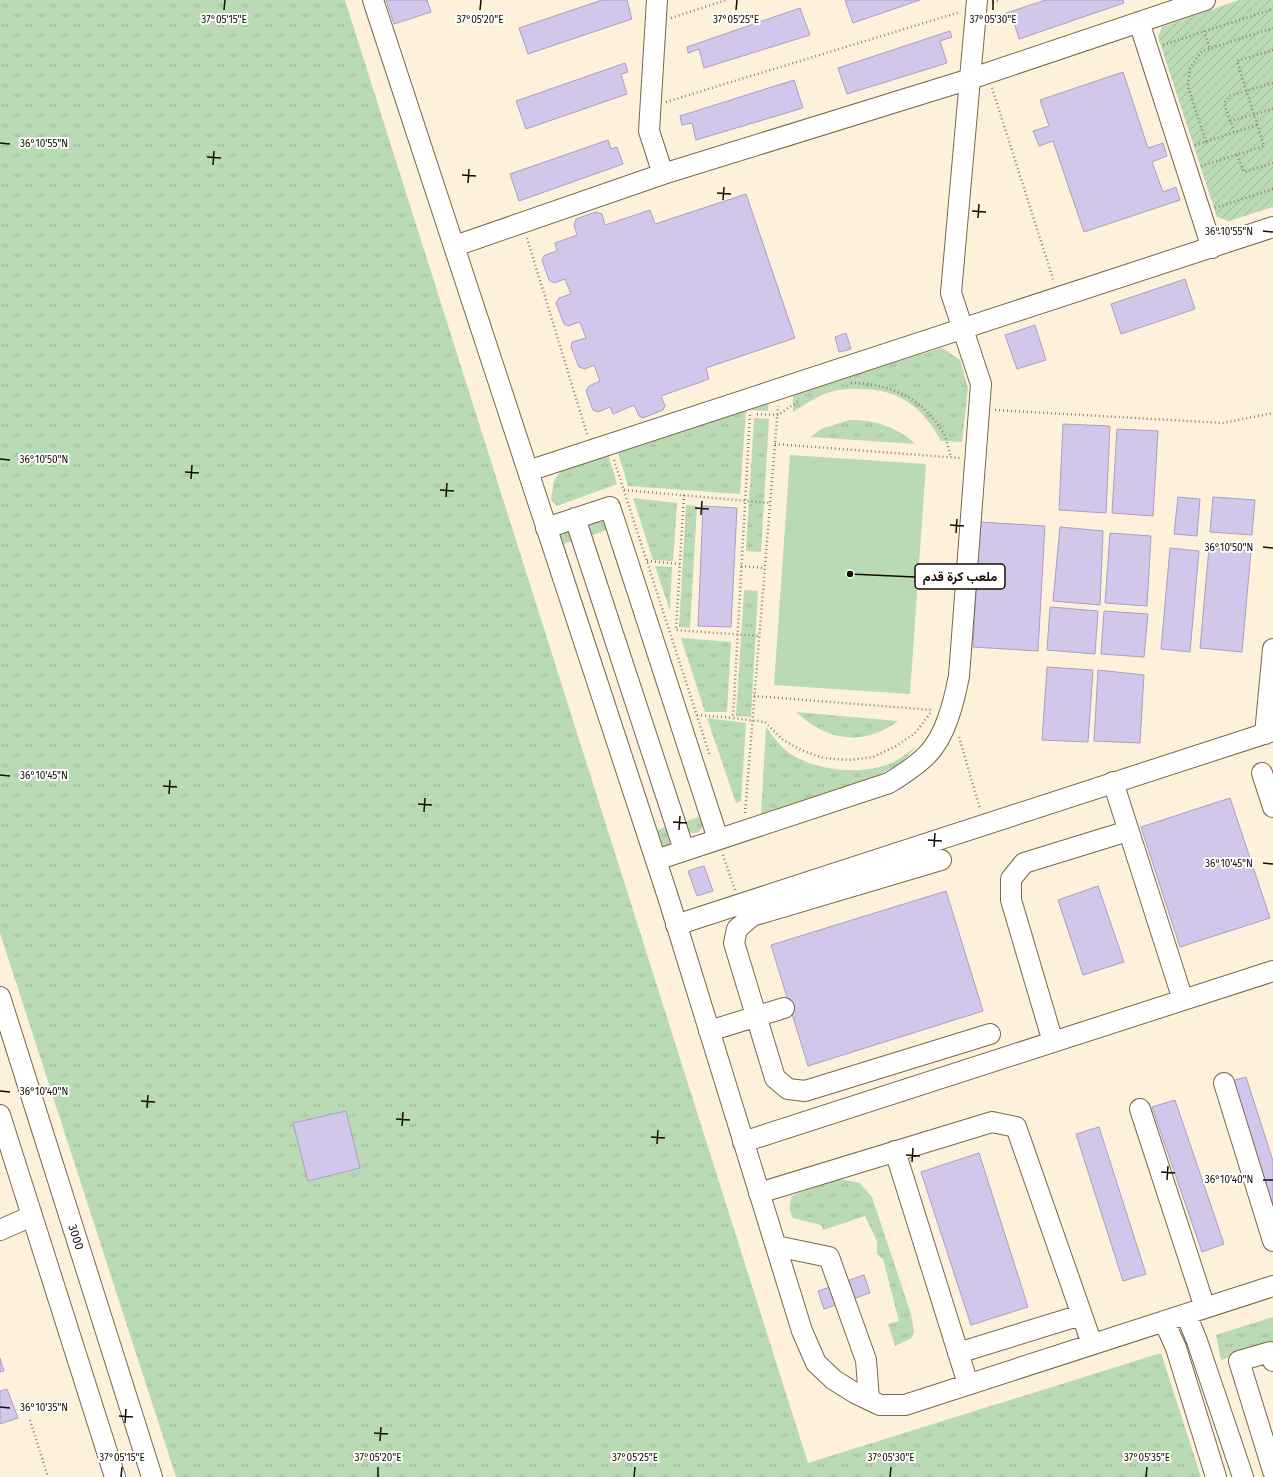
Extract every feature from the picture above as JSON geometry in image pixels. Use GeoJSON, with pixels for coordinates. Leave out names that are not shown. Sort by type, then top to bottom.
{"type":"FeatureCollection","features":[{"type":"Feature","properties":{"kind":"street"},"geometry":{"type":"LineString","coordinates":[[373,0],[656,860],[802,1331],[816,1363],[834,1380],[868,1400],[880,1405],[904,1404],[1273,1286]]}},
{"type":"Feature","properties":{"kind":"street"},"geometry":{"type":"LineString","coordinates":[[657,0],[648,130],[663,174]]}},
{"type":"Feature","properties":{"kind":"street"},"geometry":{"type":"LineString","coordinates":[[455,246],[663,174],[978,76],[1205,0]]}},
{"type":"Feature","properties":{"kind":"street"},"geometry":{"type":"LineString","coordinates":[[656,860],[889,783],[911,769],[928,754],[942,710],[959,676],[981,384],[964,329],[951,294],[978,76],[977,4]]}},
{"type":"Feature","properties":{"kind":"street"},"geometry":{"type":"LineString","coordinates":[[1139,22],[1212,248]]}},
{"type":"Feature","properties":{"kind":"street"},"geometry":{"type":"LineString","coordinates":[[528,470],[1273,227]]}},
{"type":"Feature","properties":{"kind":"street"},"geometry":{"type":"LineString","coordinates":[[546,528],[610,507],[718,839]]}},
{"type":"Feature","properties":{"kind":"street"},"geometry":{"type":"LineString","coordinates":[[575,518],[684,850]]}},
{"type":"Feature","properties":{"kind":"street"},"geometry":{"type":"LineString","coordinates":[[676,924],[1269,732],[1273,648]]}},
{"type":"Feature","properties":{"kind":"street"},"geometry":{"type":"LineString","coordinates":[[1262,773],[1273,806]]}},
{"type":"Feature","properties":{"kind":"street"},"geometry":{"type":"LineString","coordinates":[[1113,782],[1183,1000]]}},
{"type":"Feature","properties":{"kind":"street"},"geometry":{"type":"LineString","coordinates":[[1053,1042],[1011,900],[1011,879],[1024,862],[1128,831]]}},
{"type":"Feature","properties":{"kind":"street"},"geometry":{"type":"LineString","coordinates":[[941,860],[752,916],[737,929],[734,943],[775,1078],[788,1089],[805,1091],[990,1034]]}},
{"type":"Feature","properties":{"kind":"street"},"geometry":{"type":"LineString","coordinates":[[743,1142],[1273,970]]}},
{"type":"Feature","properties":{"kind":"street","name":"3000"},"geometry":{"type":"LineString","coordinates":[[0,997],[152,1477]]}},
{"type":"Feature","properties":{"kind":"street"},"geometry":{"type":"LineString","coordinates":[[709,1031],[784,1008]]}},
{"type":"Feature","properties":{"kind":"street"},"geometry":{"type":"LineString","coordinates":[[1224,1083],[1273,1240]]}},
{"type":"Feature","properties":{"kind":"street"},"geometry":{"type":"LineString","coordinates":[[1140,1109],[1205,1308]]}},
{"type":"Feature","properties":{"kind":"street"},"geometry":{"type":"LineString","coordinates":[[0,1115],[115,1477]]}},
{"type":"Feature","properties":{"kind":"street"},"geometry":{"type":"LineString","coordinates":[[759,1193],[992,1122],[1016,1127],[1092,1344]]}},
{"type":"Feature","properties":{"kind":"street"},"geometry":{"type":"LineString","coordinates":[[895,1152],[968,1384]]}},
{"type":"Feature","properties":{"kind":"street"},"geometry":{"type":"LineString","coordinates":[[0,1230],[32,1216]]}},
{"type":"Feature","properties":{"kind":"street"},"geometry":{"type":"LineString","coordinates":[[776,1246],[829,1256],[866,1360],[868,1400]]}},
{"type":"Feature","properties":{"kind":"street"},"geometry":{"type":"LineString","coordinates":[[1186,1314],[1197,1341],[1243,1477]]}},
{"type":"Feature","properties":{"kind":"street"},"geometry":{"type":"LineString","coordinates":[[958,1353],[1081,1315]]}},
{"type":"Feature","properties":{"kind":"street"},"geometry":{"type":"LineString","coordinates":[[1164,1321],[1176,1348],[1216,1477]]}},
{"type":"Feature","properties":{"kind":"street"},"geometry":{"type":"LineString","coordinates":[[1273,1361],[1270,1352],[1239,1361],[1273,1471]]}},
{"type":"Feature","properties":{"kind":"path"},"geometry":{"type":"LineString","coordinates":[[656,23],[726,0]]}},
{"type":"Feature","properties":{"kind":"path"},"geometry":{"type":"LineString","coordinates":[[650,106],[977,4]]}},
{"type":"Feature","properties":{"kind":"path"},"geometry":{"type":"LineString","coordinates":[[1148,49],[1273,9]]}},
{"type":"Feature","properties":{"kind":"path"},"geometry":{"type":"LineString","coordinates":[[1206,142],[1188,88],[1190,68],[1202,51],[1273,28]]}},
{"type":"Feature","properties":{"kind":"path"},"geometry":{"type":"LineString","coordinates":[[1204,31],[1210,49]]}},
{"type":"Feature","properties":{"kind":"path"},"geometry":{"type":"LineString","coordinates":[[1187,171],[1264,146],[1237,61],[1273,50]]}},
{"type":"Feature","properties":{"kind":"path"},"geometry":{"type":"LineString","coordinates":[[978,76],[1059,298]]}},
{"type":"Feature","properties":{"kind":"path"},"geometry":{"type":"LineString","coordinates":[[1234,132],[1224,102],[1229,96],[1273,83]]}},
{"type":"Feature","properties":{"kind":"path"},"geometry":{"type":"LineString","coordinates":[[1230,121],[1273,109]]}},
{"type":"Feature","properties":{"kind":"path"},"geometry":{"type":"LineString","coordinates":[[1181,150],[1257,125]]}},
{"type":"Feature","properties":{"kind":"path"},"geometry":{"type":"LineString","coordinates":[[1238,155],[1244,172],[1273,163]]}},
{"type":"Feature","properties":{"kind":"path"},"geometry":{"type":"LineString","coordinates":[[1201,213],[1273,189]]}},
{"type":"Feature","properties":{"kind":"path"},"geometry":{"type":"LineString","coordinates":[[522,222],[600,447],[624,490],[711,758]]}},
{"type":"Feature","properties":{"kind":"path"},"geometry":{"type":"LineString","coordinates":[[843,383],[866,383],[890,388],[911,398],[930,416],[943,432],[951,457]]}},
{"type":"Feature","properties":{"kind":"path"},"geometry":{"type":"LineString","coordinates":[[743,831],[780,389]]}},
{"type":"Feature","properties":{"kind":"path"},"geometry":{"type":"LineString","coordinates":[[732,718],[750,413],[778,415],[805,398]]}},
{"type":"Feature","properties":{"kind":"path"},"geometry":{"type":"LineString","coordinates":[[979,409],[1223,423],[1273,413]]}},
{"type":"Feature","properties":{"kind":"path"},"geometry":{"type":"LineString","coordinates":[[775,444],[975,459]]}},
{"type":"Feature","properties":{"kind":"path"},"geometry":{"type":"LineString","coordinates":[[624,490],[770,502]]}},
{"type":"Feature","properties":{"kind":"path"},"geometry":{"type":"LineString","coordinates":[[676,630],[684,495]]}},
{"type":"Feature","properties":{"kind":"path"},"geometry":{"type":"LineString","coordinates":[[647,561],[680,564]]}},
{"type":"Feature","properties":{"kind":"path"},"geometry":{"type":"LineString","coordinates":[[741,566],[765,568]]}},
{"type":"Feature","properties":{"kind":"path"},"geometry":{"type":"LineString","coordinates":[[669,630],[759,636]]}},
{"type":"Feature","properties":{"kind":"path"},"geometry":{"type":"LineString","coordinates":[[754,696],[942,710]]}},
{"type":"Feature","properties":{"kind":"path"},"geometry":{"type":"LineString","coordinates":[[697,715],[765,722],[783,740],[801,750],[823,758],[849,760],[873,757],[896,746],[915,733],[942,710]]}},
{"type":"Feature","properties":{"kind":"path"},"geometry":{"type":"LineString","coordinates":[[942,710],[984,824]]}},
{"type":"Feature","properties":{"kind":"path"},"geometry":{"type":"LineString","coordinates":[[718,839],[739,904]]}},
{"type":"Feature","properties":{"kind":"path"},"geometry":{"type":"LineString","coordinates":[[30,1420],[48,1477]]}},
{"type":"Feature","properties":{"kind":"green space"},"geometry":{"type":"Polygon","coordinates":[[[0,0],[345,0],[808,1463],[1161,1353],[1201,1477],[176,1477],[0,933],[0,0]]]}},
{"type":"Feature","properties":{"kind":"green space"},"geometry":{"type":"Polygon","coordinates":[[[1239,0],[1273,0],[1273,207],[1229,221],[1217,217],[1158,37],[1162,27],[1239,0]]]}},
{"type":"Feature","properties":{"kind":"green space"},"geometry":{"type":"Polygon","coordinates":[[[942,348],[960,360],[968,388],[962,442],[941,441],[926,418],[917,409],[897,396],[885,392],[849,389],[834,391],[818,397],[793,412],[793,393],[942,348]]]}},
{"type":"Feature","properties":{"kind":"green space"},"geometry":{"type":"Polygon","coordinates":[[[769,396],[768,411],[746,410],[740,494],[628,486],[617,449],[769,396]]]}},
{"type":"Feature","properties":{"kind":"green space"},"geometry":{"type":"Polygon","coordinates":[[[754,418],[769,419],[761,552],[746,551],[754,418]]]}},
{"type":"Feature","properties":{"kind":"green space"},"geometry":{"type":"Polygon","coordinates":[[[849,420],[868,421],[886,426],[901,433],[916,444],[811,437],[821,429],[849,420]]]}},
{"type":"Feature","properties":{"kind":"green space"},"geometry":{"type":"Polygon","coordinates":[[[607,450],[617,484],[557,506],[551,500],[554,481],[563,468],[607,450]]]}},
{"type":"Feature","properties":{"kind":"green space"},"geometry":{"type":"Polygon","coordinates":[[[790,455],[926,464],[910,694],[774,685],[790,455]]]}},
{"type":"Feature","properties":{"kind":"green space"},"geometry":{"type":"Polygon","coordinates":[[[633,498],[677,503],[673,561],[653,560],[633,498]]]}},
{"type":"Feature","properties":{"kind":"green space"},"geometry":{"type":"Polygon","coordinates":[[[686,505],[697,506],[690,628],[679,627],[686,505]]]}},
{"type":"Feature","properties":{"kind":"green space"},"geometry":{"type":"Polygon","coordinates":[[[599,517],[604,520],[607,530],[589,536],[587,524],[599,517]]]}},
{"type":"Feature","properties":{"kind":"green space"},"geometry":{"type":"Polygon","coordinates":[[[567,527],[577,539],[564,544],[657,830],[669,826],[672,845],[663,849],[659,846],[559,537],[560,532],[567,527]]]}},
{"type":"Feature","properties":{"kind":"green space"},"geometry":{"type":"Polygon","coordinates":[[[655,566],[672,567],[670,611],[655,566]]]}},
{"type":"Feature","properties":{"kind":"green space"},"geometry":{"type":"Polygon","coordinates":[[[744,590],[758,591],[751,717],[736,716],[744,590]]]}},
{"type":"Feature","properties":{"kind":"green space"},"geometry":{"type":"Polygon","coordinates":[[[681,638],[731,642],[727,712],[705,712],[681,638]]]}},
{"type":"Feature","properties":{"kind":"green space"},"geometry":{"type":"Polygon","coordinates":[[[796,712],[898,721],[872,735],[846,737],[820,729],[808,722],[796,712]]]}},
{"type":"Feature","properties":{"kind":"green space"},"geometry":{"type":"Polygon","coordinates":[[[707,718],[746,723],[741,801],[736,803],[707,718]]]}},
{"type":"Feature","properties":{"kind":"green space"},"geometry":{"type":"Polygon","coordinates":[[[766,727],[782,747],[794,756],[818,766],[831,769],[859,770],[886,765],[897,760],[917,746],[900,764],[876,776],[761,814],[766,727]]]}},
{"type":"Feature","properties":{"kind":"green space"},"geometry":{"type":"Polygon","coordinates":[[[701,816],[704,824],[699,832],[688,832],[682,823],[701,816]]]}},
{"type":"Feature","properties":{"kind":"green space"},"geometry":{"type":"Polygon","coordinates":[[[839,1179],[860,1183],[872,1197],[911,1314],[914,1331],[912,1338],[895,1346],[888,1324],[899,1321],[883,1259],[877,1254],[877,1241],[865,1216],[823,1230],[821,1225],[793,1218],[790,1212],[790,1204],[793,1195],[839,1179]]]}},
{"type":"Feature","properties":{"kind":"green space"},"geometry":{"type":"Polygon","coordinates":[[[1273,1317],[1273,1343],[1221,1360],[1216,1335],[1273,1317]]]}},
{"type":"Feature","properties":{"kind":"building"},"geometry":{"type":"Polygon","coordinates":[[[386,0],[427,0],[431,12],[394,24],[386,0]]]}},
{"type":"Feature","properties":{"kind":"building"},"geometry":{"type":"Polygon","coordinates":[[[602,0],[627,0],[632,19],[528,54],[519,28],[602,0]]]}},
{"type":"Feature","properties":{"kind":"building"},"geometry":{"type":"Polygon","coordinates":[[[845,0],[920,0],[853,23],[845,0]]]}},
{"type":"Feature","properties":{"kind":"building"},"geometry":{"type":"Polygon","coordinates":[[[1046,0],[1123,0],[1124,3],[1019,39],[1013,19],[1005,22],[1003,14],[1046,0]]]}},
{"type":"Feature","properties":{"kind":"building"},"geometry":{"type":"Polygon","coordinates":[[[800,8],[810,35],[704,68],[699,49],[688,53],[687,47],[800,8]]]}},
{"type":"Feature","properties":{"kind":"building"},"geometry":{"type":"Polygon","coordinates":[[[950,31],[952,37],[940,41],[947,63],[847,94],[838,68],[950,31]]]}},
{"type":"Feature","properties":{"kind":"building"},"geometry":{"type":"Polygon","coordinates":[[[625,63],[628,72],[621,74],[627,94],[526,129],[516,101],[625,63]]]}},
{"type":"Feature","properties":{"kind":"building"},"geometry":{"type":"Polygon","coordinates":[[[1123,72],[1148,148],[1163,143],[1167,156],[1152,162],[1163,192],[1176,187],[1180,200],[1084,232],[1053,141],[1039,146],[1033,131],[1049,126],[1040,100],[1123,72]]]}},
{"type":"Feature","properties":{"kind":"building"},"geometry":{"type":"Polygon","coordinates":[[[794,80],[803,108],[696,140],[692,123],[682,125],[680,116],[794,80]]]}},
{"type":"Feature","properties":{"kind":"building"},"geometry":{"type":"Polygon","coordinates":[[[608,140],[611,149],[617,147],[623,164],[519,201],[510,174],[608,140]]]}},
{"type":"Feature","properties":{"kind":"building"},"geometry":{"type":"Polygon","coordinates":[[[746,194],[795,338],[706,368],[709,379],[661,396],[665,406],[663,410],[643,418],[639,416],[634,405],[613,414],[610,407],[598,412],[593,410],[586,391],[589,386],[600,381],[594,365],[585,369],[579,367],[571,347],[572,342],[586,338],[580,322],[568,326],[564,324],[556,303],[559,298],[571,294],[565,279],[554,283],[549,280],[542,260],[545,255],[557,251],[555,243],[577,235],[574,225],[576,219],[596,212],[602,214],[605,225],[650,210],[655,224],[746,194]]]}},
{"type":"Feature","properties":{"kind":"building"},"geometry":{"type":"Polygon","coordinates":[[[1185,279],[1195,309],[1121,334],[1111,304],[1185,279]]]}},
{"type":"Feature","properties":{"kind":"building"},"geometry":{"type":"Polygon","coordinates":[[[1035,325],[1046,360],[1017,369],[1005,335],[1035,325]]]}},
{"type":"Feature","properties":{"kind":"building"},"geometry":{"type":"Polygon","coordinates":[[[846,333],[851,349],[839,352],[835,337],[846,333]]]}},
{"type":"Feature","properties":{"kind":"building"},"geometry":{"type":"Polygon","coordinates":[[[1063,424],[1110,426],[1106,513],[1059,510],[1063,424]]]}},
{"type":"Feature","properties":{"kind":"building"},"geometry":{"type":"Polygon","coordinates":[[[1117,429],[1158,431],[1153,516],[1112,513],[1117,429]]]}},
{"type":"Feature","properties":{"kind":"building"},"geometry":{"type":"Polygon","coordinates":[[[1178,497],[1200,499],[1197,536],[1174,534],[1178,497]]]}},
{"type":"Feature","properties":{"kind":"building"},"geometry":{"type":"Polygon","coordinates":[[[1213,497],[1255,500],[1252,535],[1210,532],[1213,497]]]}},
{"type":"Feature","properties":{"kind":"building"},"geometry":{"type":"Polygon","coordinates":[[[703,506],[737,508],[731,627],[698,626],[703,506]]]}},
{"type":"Feature","properties":{"kind":"building"},"geometry":{"type":"Polygon","coordinates":[[[980,522],[1045,526],[1038,651],[973,647],[980,522]]]}},
{"type":"Feature","properties":{"kind":"building"},"geometry":{"type":"Polygon","coordinates":[[[1060,527],[1103,531],[1100,605],[1053,601],[1060,527]]]}},
{"type":"Feature","properties":{"kind":"building"},"geometry":{"type":"Polygon","coordinates":[[[1110,533],[1151,536],[1147,606],[1105,603],[1110,533]]]}},
{"type":"Feature","properties":{"kind":"building"},"geometry":{"type":"Polygon","coordinates":[[[1170,548],[1199,551],[1190,652],[1161,649],[1170,548]]]}},
{"type":"Feature","properties":{"kind":"building"},"geometry":{"type":"Polygon","coordinates":[[[1209,548],[1251,551],[1242,652],[1200,648],[1209,548]]]}},
{"type":"Feature","properties":{"kind":"building"},"geometry":{"type":"Polygon","coordinates":[[[1050,607],[1098,611],[1095,654],[1047,650],[1050,607]]]}},
{"type":"Feature","properties":{"kind":"building"},"geometry":{"type":"Polygon","coordinates":[[[1104,611],[1148,614],[1144,657],[1101,654],[1104,611]]]}},
{"type":"Feature","properties":{"kind":"building"},"geometry":{"type":"Polygon","coordinates":[[[1047,667],[1093,670],[1088,742],[1042,740],[1047,667]]]}},
{"type":"Feature","properties":{"kind":"building"},"geometry":{"type":"Polygon","coordinates":[[[1098,670],[1144,675],[1140,743],[1094,741],[1098,670]]]}},
{"type":"Feature","properties":{"kind":"building"},"geometry":{"type":"Polygon","coordinates":[[[1230,798],[1270,918],[1180,947],[1141,827],[1230,798]]]}},
{"type":"Feature","properties":{"kind":"building"},"geometry":{"type":"Polygon","coordinates":[[[704,866],[713,891],[697,896],[688,871],[704,866]]]}},
{"type":"Feature","properties":{"kind":"building"},"geometry":{"type":"Polygon","coordinates":[[[1098,886],[1124,962],[1083,975],[1058,900],[1098,886]]]}},
{"type":"Feature","properties":{"kind":"building"},"geometry":{"type":"Polygon","coordinates":[[[946,891],[983,1011],[808,1066],[771,945],[946,891]]]}},
{"type":"Feature","properties":{"kind":"building"},"geometry":{"type":"Polygon","coordinates":[[[1246,1077],[1273,1161],[1273,1209],[1231,1081],[1246,1077]]]}},
{"type":"Feature","properties":{"kind":"building"},"geometry":{"type":"Polygon","coordinates":[[[1175,1100],[1224,1244],[1202,1252],[1152,1107],[1175,1100]]]}},
{"type":"Feature","properties":{"kind":"building"},"geometry":{"type":"Polygon","coordinates":[[[346,1111],[360,1168],[308,1181],[293,1123],[346,1111]]]}},
{"type":"Feature","properties":{"kind":"building"},"geometry":{"type":"Polygon","coordinates":[[[1099,1127],[1146,1274],[1123,1281],[1076,1134],[1099,1127]]]}},
{"type":"Feature","properties":{"kind":"building"},"geometry":{"type":"Polygon","coordinates":[[[979,1153],[1028,1307],[971,1325],[921,1172],[979,1153]]]}},
{"type":"Feature","properties":{"kind":"building"},"geometry":{"type":"Polygon","coordinates":[[[864,1275],[870,1293],[824,1309],[818,1291],[864,1275]]]}},
{"type":"Feature","properties":{"kind":"building"},"geometry":{"type":"Polygon","coordinates":[[[0,1358],[4,1371],[0,1372],[0,1358]]]}},
{"type":"Feature","properties":{"kind":"building"},"geometry":{"type":"Polygon","coordinates":[[[7,1389],[18,1418],[0,1424],[0,1391],[7,1389]]]}},
{"type":"Feature","properties":{"kind":"place","name":"ملعب كرة قدم"},"geometry":{"type":"Point","coordinates":[850,574]}}]}
